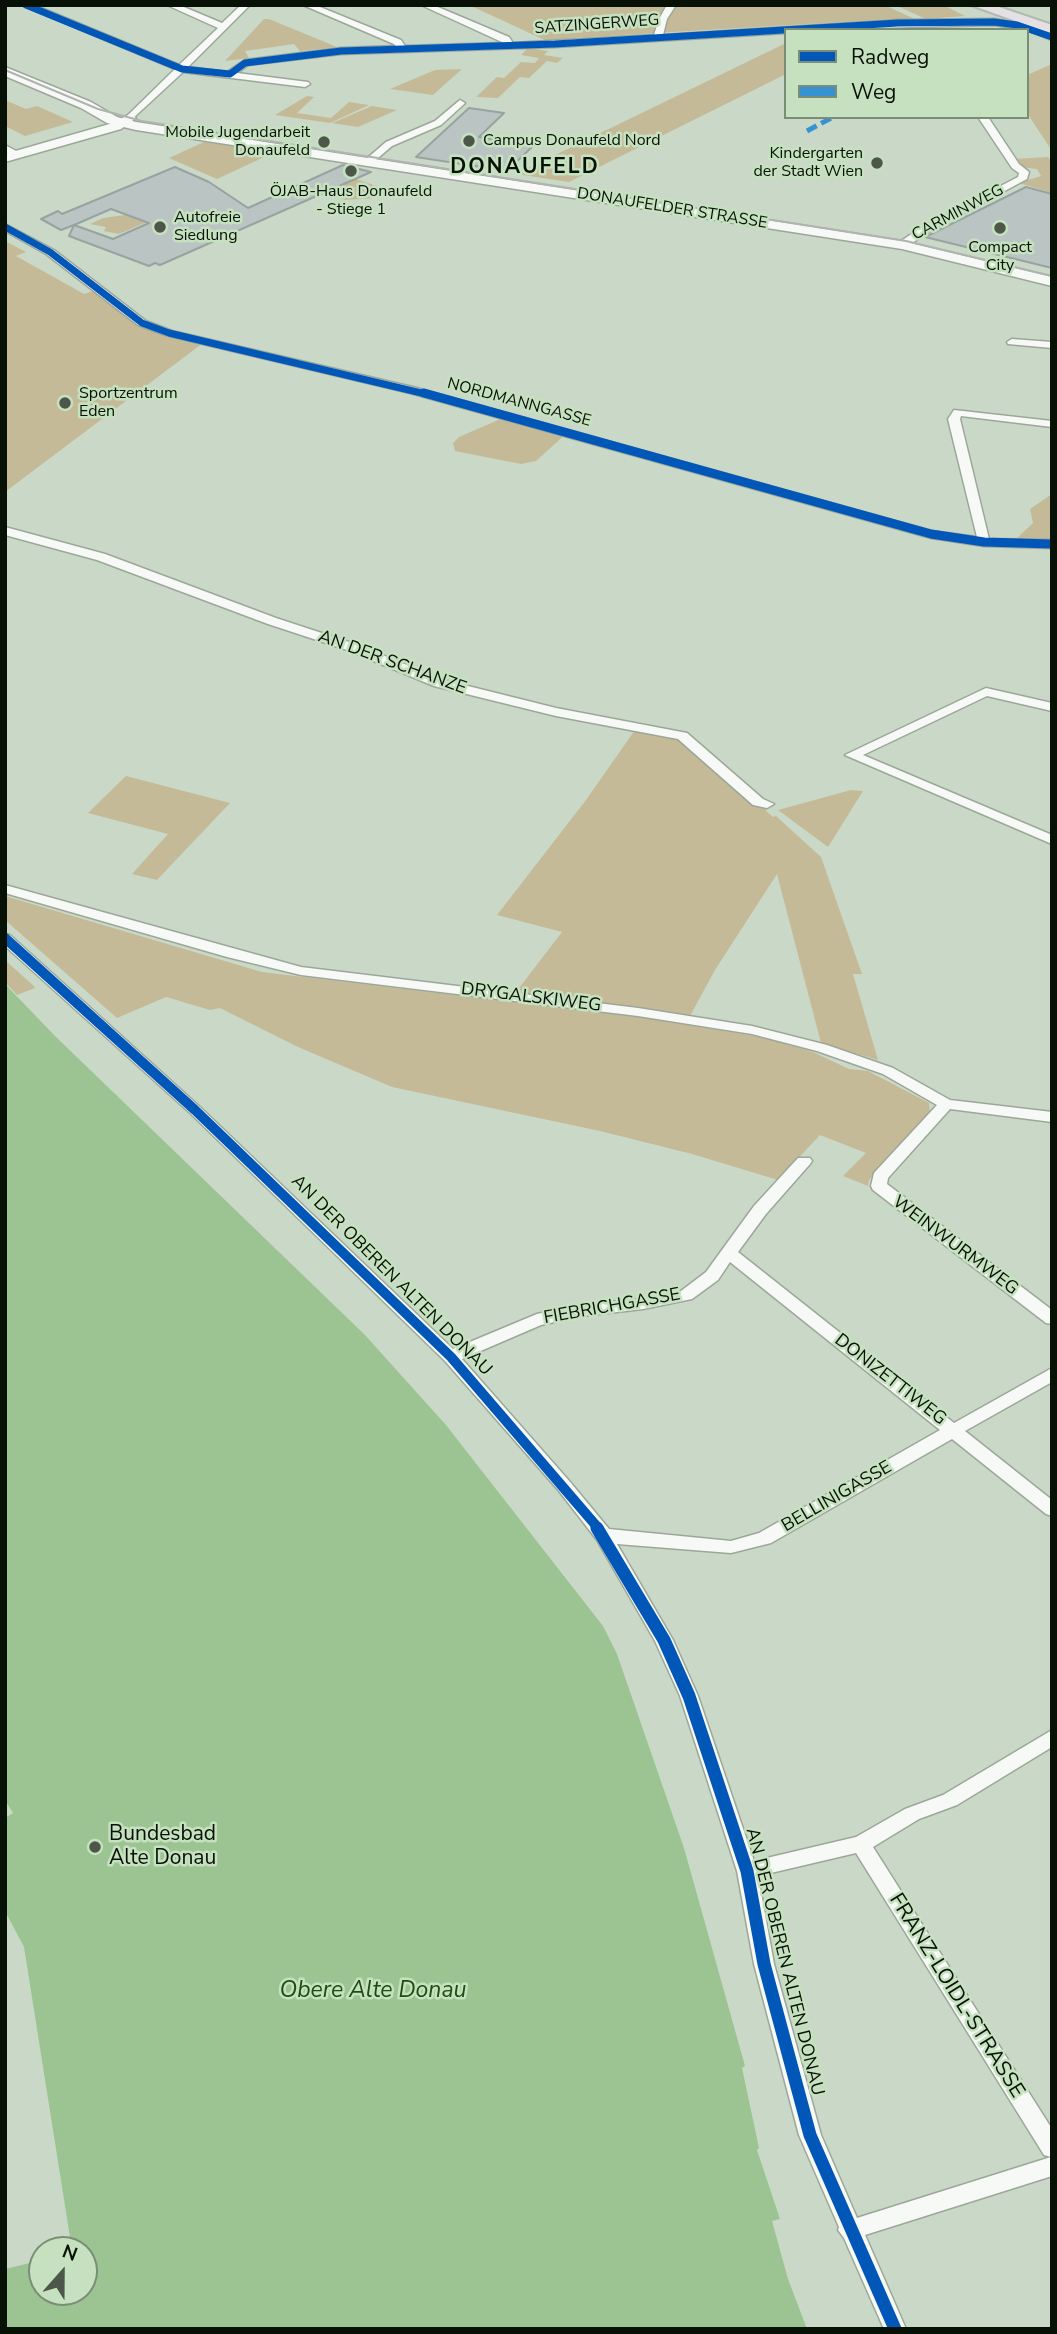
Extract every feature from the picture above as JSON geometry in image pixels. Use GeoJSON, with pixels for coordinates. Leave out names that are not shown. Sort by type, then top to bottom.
{"type":"FeatureCollection","features":[{"type":"Feature","properties":{"kind":"main road"},"geometry":{"type":"LineString","coordinates":[[978,5],[1049,25]]}},
{"type":"Feature","properties":{"kind":"main road"},"geometry":{"type":"LineString","coordinates":[[988,5],[1049,25]]}},
{"type":"Feature","properties":{"kind":"main road","name":"DONAUFELDER STRASSE"},"geometry":{"type":"LineString","coordinates":[[5,71],[127,120],[904,243],[1052,276]]}},
{"type":"Feature","properties":{"kind":"main road","name":"DONAUFELDER STRASSE"},"geometry":{"type":"LineString","coordinates":[[904,243],[1052,282]]}},
{"type":"Feature","properties":{"kind":"street"},"geometry":{"type":"LineString","coordinates":[[26,5],[182,69],[304,84]]}},
{"type":"Feature","properties":{"kind":"street"},"geometry":{"type":"LineString","coordinates":[[171,5],[225,27]]}},
{"type":"Feature","properties":{"kind":"street"},"geometry":{"type":"LineString","coordinates":[[9,154],[127,120],[246,5]]}},
{"type":"Feature","properties":{"kind":"street"},"geometry":{"type":"LineString","coordinates":[[307,5],[398,42],[401,48]]}},
{"type":"Feature","properties":{"kind":"street"},"geometry":{"type":"LineString","coordinates":[[425,5],[506,40],[509,44]]}},
{"type":"Feature","properties":{"kind":"street"},"geometry":{"type":"LineString","coordinates":[[658,37],[663,19],[672,5]]}},
{"type":"Feature","properties":{"kind":"street","name":"SATZINGERWEG"},"geometry":{"type":"LineString","coordinates":[[886,28],[971,22],[1026,28]]}},
{"type":"Feature","properties":{"kind":"street","name":"SATZINGERWEG"},"geometry":{"type":"LineString","coordinates":[[1029,29],[1052,37]]}},
{"type":"Feature","properties":{"kind":"street","name":"SATZINGERWEG"},"geometry":{"type":"LineString","coordinates":[[230,74],[239,65],[321,52],[784,32]]}},
{"type":"Feature","properties":{"kind":"street"},"geometry":{"type":"LineString","coordinates":[[371,159],[389,144],[438,123],[460,103]]}},
{"type":"Feature","properties":{"kind":"street","name":"CARMINWEG"},"geometry":{"type":"LineString","coordinates":[[904,243],[1022,179],[1024,172],[1015,166],[984,119]]}},
{"type":"Feature","properties":{"kind":"street","name":"NORDMANNGASSE"},"geometry":{"type":"LineString","coordinates":[[5,227],[50,252],[142,323],[169,333],[413,390],[690,465],[907,528],[984,542],[1052,544]]}},
{"type":"Feature","properties":{"kind":"street"},"geometry":{"type":"LineString","coordinates":[[1012,342],[1052,345]]}},
{"type":"Feature","properties":{"kind":"street"},"geometry":{"type":"LineString","coordinates":[[984,542],[954,419],[958,412],[1052,424]]}},
{"type":"Feature","properties":{"kind":"street","name":"AN DER SCHANZE"},"geometry":{"type":"LineString","coordinates":[[5,531],[101,557],[261,617],[351,647],[439,683],[556,712],[682,736],[758,802],[767,804]]}},
{"type":"Feature","properties":{"kind":"street"},"geometry":{"type":"LineString","coordinates":[[1052,706],[986,692],[852,755],[1052,840]]}},
{"type":"Feature","properties":{"kind":"street","name":"DRYGALSKIWEG"},"geometry":{"type":"LineString","coordinates":[[5,889],[190,943],[301,971],[650,1013],[752,1030],[822,1048],[888,1071],[946,1104],[1052,1117]]}},
{"type":"Feature","properties":{"kind":"street","name":"AN DER OBEREN ALTEN DONAU"},"geometry":{"type":"LineString","coordinates":[[5,937],[195,1110],[451,1357],[565,1487],[603,1535],[664,1640],[689,1696],[747,1871],[764,1964],[791,2073],[810,2135],[849,2230],[895,2329]]}},
{"type":"Feature","properties":{"kind":"street","name":"WEINWURMWEG"},"geometry":{"type":"LineString","coordinates":[[946,1104],[880,1178],[879,1186],[1052,1318]]}},
{"type":"Feature","properties":{"kind":"street","name":"FIEBRICHGASSE"},"geometry":{"type":"LineString","coordinates":[[451,1357],[537,1320],[582,1310],[643,1304],[686,1295],[712,1276],[760,1210],[804,1161]]}},
{"type":"Feature","properties":{"kind":"street","name":"DONIZETTIWEG"},"geometry":{"type":"LineString","coordinates":[[728,1252],[1052,1510]]}},
{"type":"Feature","properties":{"kind":"street","name":"BELLINIGASSE"},"geometry":{"type":"LineString","coordinates":[[603,1535],[633,1540],[731,1547],[765,1538],[1052,1374]]}},
{"type":"Feature","properties":{"kind":"street"},"geometry":{"type":"LineString","coordinates":[[747,1871],[861,1844],[912,1814],[950,1800],[1052,1737]]}},
{"type":"Feature","properties":{"kind":"street","name":"FRANZ-LOIDL-STRASSE"},"geometry":{"type":"LineString","coordinates":[[861,1844],[1052,2148]]}},
{"type":"Feature","properties":{"kind":"street"},"geometry":{"type":"LineString","coordinates":[[849,2230],[1052,2166]]}},
{"type":"Feature","properties":{"kind":"shaded area"},"geometry":{"type":"Polygon","coordinates":[[[469,5],[884,5],[915,19],[573,38],[549,42],[469,5]]]}},
{"type":"Feature","properties":{"kind":"shaded area"},"geometry":{"type":"Polygon","coordinates":[[[895,5],[943,5],[965,16],[926,19],[895,5]]]}},
{"type":"Feature","properties":{"kind":"shaded area"},"geometry":{"type":"Polygon","coordinates":[[[264,19],[337,47],[300,51],[294,44],[245,51],[249,58],[225,61],[264,19]]]}},
{"type":"Feature","properties":{"kind":"shaded area"},"geometry":{"type":"Polygon","coordinates":[[[784,44],[784,75],[569,182],[516,174],[784,44]]]}},
{"type":"Feature","properties":{"kind":"shaded area"},"geometry":{"type":"Polygon","coordinates":[[[528,48],[548,51],[544,55],[563,58],[557,63],[547,61],[529,78],[520,77],[498,98],[476,97],[497,77],[504,78],[521,62],[535,63],[539,58],[521,55],[528,48]]]}},
{"type":"Feature","properties":{"kind":"shaded area"},"geometry":{"type":"Polygon","coordinates":[[[1052,64],[1052,151],[1029,116],[1029,74],[1052,64]]]}},
{"type":"Feature","properties":{"kind":"shaded area"},"geometry":{"type":"Polygon","coordinates":[[[462,69],[433,95],[390,89],[435,70],[462,69]]]}},
{"type":"Feature","properties":{"kind":"shaded area"},"geometry":{"type":"Polygon","coordinates":[[[307,96],[314,97],[297,113],[331,118],[349,102],[369,105],[330,123],[275,115],[307,96]]]}},
{"type":"Feature","properties":{"kind":"shaded area"},"geometry":{"type":"Polygon","coordinates":[[[5,100],[26,109],[37,106],[73,122],[25,136],[5,126],[5,100]]]}},
{"type":"Feature","properties":{"kind":"shaded area"},"geometry":{"type":"Polygon","coordinates":[[[372,106],[397,110],[358,127],[332,123],[372,106]]]}},
{"type":"Feature","properties":{"kind":"shaded area"},"geometry":{"type":"Polygon","coordinates":[[[204,142],[275,152],[217,179],[169,158],[204,142]]]}},
{"type":"Feature","properties":{"kind":"shaded area"},"geometry":{"type":"Polygon","coordinates":[[[1048,157],[1052,162],[1052,193],[1019,183],[1041,176],[1037,169],[1020,167],[1014,159],[1048,157]]]}},
{"type":"Feature","properties":{"kind":"shaded area"},"geometry":{"type":"Polygon","coordinates":[[[356,179],[406,196],[345,200],[324,193],[356,179]]]}},
{"type":"Feature","properties":{"kind":"shaded area"},"geometry":{"type":"Polygon","coordinates":[[[125,215],[147,222],[119,234],[104,231],[106,227],[90,224],[103,218],[125,215]]]}},
{"type":"Feature","properties":{"kind":"shaded area","name":"Sportzentrum Eden"},"geometry":{"type":"Polygon","coordinates":[[[5,241],[26,252],[16,256],[84,294],[93,291],[138,325],[203,343],[5,492],[5,241]]]}},
{"type":"Feature","properties":{"kind":"shaded area"},"geometry":{"type":"Polygon","coordinates":[[[505,417],[568,432],[536,461],[521,464],[455,451],[453,443],[459,437],[505,417]]]}},
{"type":"Feature","properties":{"kind":"shaded area"},"geometry":{"type":"Polygon","coordinates":[[[1052,494],[1052,541],[1015,540],[1033,523],[1030,509],[1052,494]]]}},
{"type":"Feature","properties":{"kind":"shaded area"},"geometry":{"type":"Polygon","coordinates":[[[637,727],[682,736],[767,804],[766,811],[773,817],[776,816],[821,857],[862,974],[853,974],[878,1060],[821,1043],[777,874],[715,970],[690,1016],[516,992],[562,932],[497,915],[586,800],[637,727]]]}},
{"type":"Feature","properties":{"kind":"shaded area"},"geometry":{"type":"Polygon","coordinates":[[[126,776],[230,803],[157,880],[132,874],[168,834],[88,813],[126,776]]]}},
{"type":"Feature","properties":{"kind":"shaded area"},"geometry":{"type":"Polygon","coordinates":[[[851,790],[863,791],[828,847],[778,810],[851,790]]]}},
{"type":"Feature","properties":{"kind":"shaded area"},"geometry":{"type":"Polygon","coordinates":[[[5,896],[262,972],[639,1017],[767,1038],[813,1052],[849,1069],[868,1071],[929,1103],[930,1112],[869,1180],[868,1186],[843,1176],[866,1153],[820,1135],[778,1180],[692,1154],[600,1131],[392,1087],[298,1047],[220,1008],[210,1010],[166,997],[117,1018],[5,920],[5,896]]]}},
{"type":"Feature","properties":{"kind":"shaded area"},"geometry":{"type":"Polygon","coordinates":[[[5,960],[35,988],[17,995],[5,982],[5,960]]]}},
{"type":"Feature","properties":{"kind":"water","name":"Obere Alte Donau"},"geometry":{"type":"Polygon","coordinates":[[[5,984],[55,1036],[365,1335],[446,1425],[603,1626],[617,1654],[684,1848],[745,2066],[742,2068],[759,2148],[757,2150],[780,2219],[772,2221],[788,2279],[807,2329],[5,2329],[5,2269],[28,2263],[28,2306],[98,2306],[98,2236],[70,2236],[24,1947],[5,1911],[5,1818],[13,1813],[5,1800],[5,984]]]}},
{"type":"Feature","properties":{"kind":"building","name":"Campus Donaufeld Nord"},"geometry":{"type":"Polygon","coordinates":[[[469,108],[504,113],[479,137],[534,145],[507,171],[416,157],[469,108]]]}},
{"type":"Feature","properties":{"kind":"building"},"geometry":{"type":"Polygon","coordinates":[[[343,165],[371,172],[160,265],[155,263],[149,266],[69,236],[74,225],[61,230],[41,219],[58,211],[62,214],[175,167],[209,182],[248,208],[343,165]],[[111,209],[74,225],[113,239],[149,223],[111,209]]]}},
{"type":"Feature","properties":{"kind":"building","name":"Compact City"},"geometry":{"type":"Polygon","coordinates":[[[1026,187],[1052,194],[1052,268],[925,237],[1026,187]]]}},
{"type":"Feature","properties":{"kind":"tram line"},"geometry":{"type":"LineString","coordinates":[[5,70],[98,109],[142,121],[906,241],[1052,276]]}},
{"type":"Feature","properties":{"kind":"marked path"},"geometry":{"type":"LineString","coordinates":[[807,131],[829,119]]}},
{"type":"Feature","properties":{"kind":"cycle path"},"geometry":{"type":"LineString","coordinates":[[26,5],[182,69],[230,74],[245,63],[341,51],[555,44],[784,30]]}},
{"type":"Feature","properties":{"kind":"cycle path"},"geometry":{"type":"LineString","coordinates":[[816,28],[898,23],[994,22],[1026,28]]}},
{"type":"Feature","properties":{"kind":"cycle path"},"geometry":{"type":"LineString","coordinates":[[1029,29],[1052,37]]}},
{"type":"Feature","properties":{"kind":"cycle path"},"geometry":{"type":"LineString","coordinates":[[5,227],[50,252],[142,323],[169,333],[413,390],[931,534],[984,542],[1052,544]]}},
{"type":"Feature","properties":{"kind":"cycle path"},"geometry":{"type":"LineString","coordinates":[[5,938],[195,1110],[451,1357],[565,1487],[603,1535],[664,1640],[689,1696],[747,1871],[764,1964],[810,2135],[895,2329]]}},
{"type":"Feature","properties":{"kind":"place","name":"Campus Donaufeld Nord"},"geometry":{"type":"Point","coordinates":[469,141]}},
{"type":"Feature","properties":{"kind":"place","name":"Mobile Jugendarbeit Donaufeld"},"geometry":{"type":"Point","coordinates":[324,142]}},
{"type":"Feature","properties":{"kind":"place","name":"Kindergarten der Stadt Wien"},"geometry":{"type":"Point","coordinates":[877,163]}},
{"type":"Feature","properties":{"kind":"place","name":"ÖJAB-Haus Donaufeld - Stiege 1"},"geometry":{"type":"Point","coordinates":[351,171]}},
{"type":"Feature","properties":{"kind":"place","name":"Autofreie Siedlung"},"geometry":{"type":"Point","coordinates":[160,227]}},
{"type":"Feature","properties":{"kind":"place","name":"Compact City"},"geometry":{"type":"Point","coordinates":[1000,228]}},
{"type":"Feature","properties":{"kind":"place","name":"Sportzentrum Eden"},"geometry":{"type":"Point","coordinates":[65,403]}},
{"type":"Feature","properties":{"kind":"place","name":"Bundesbad Alte Donau"},"geometry":{"type":"Point","coordinates":[95,1847]}},
{"type":"Feature","properties":{"kind":"district","name":"DONAUFELD"},"geometry":{"type":"Point","coordinates":[525,168]}}]}
